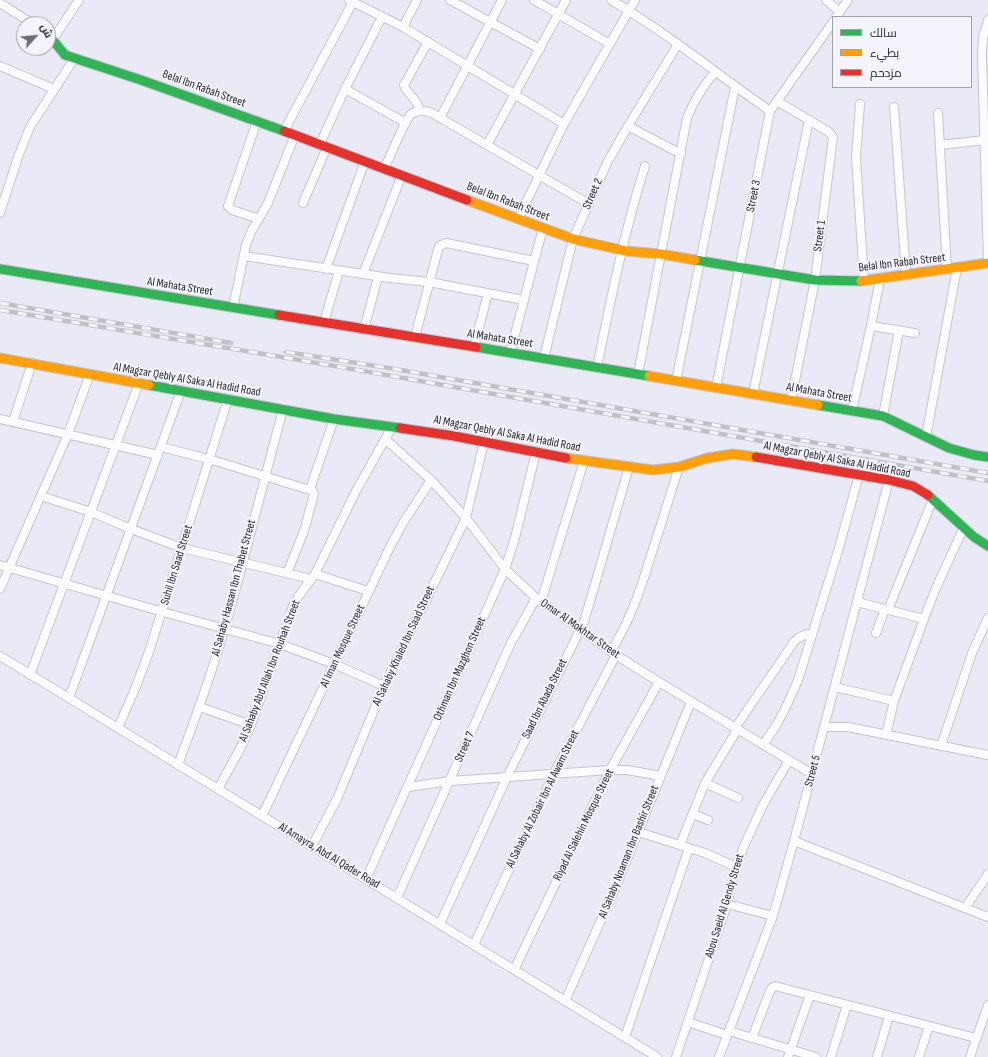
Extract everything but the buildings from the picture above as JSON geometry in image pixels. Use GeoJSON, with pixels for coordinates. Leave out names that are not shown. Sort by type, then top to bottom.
{"type":"FeatureCollection","features":[{"type":"Feature","properties":{"kind":"street"},"geometry":{"type":"LineString","coordinates":[[56,29],[79,0]]}},
{"type":"Feature","properties":{"kind":"street"},"geometry":{"type":"LineString","coordinates":[[403,27],[417,0]]}},
{"type":"Feature","properties":{"kind":"street"},"geometry":{"type":"LineString","coordinates":[[450,0],[540,49]]}},
{"type":"Feature","properties":{"kind":"street"},"geometry":{"type":"LineString","coordinates":[[440,118],[502,0]]}},
{"type":"Feature","properties":{"kind":"street"},"geometry":{"type":"LineString","coordinates":[[534,0],[610,44]]}},
{"type":"Feature","properties":{"kind":"street"},"geometry":{"type":"LineString","coordinates":[[487,145],[566,0]]}},
{"type":"Feature","properties":{"kind":"street"},"geometry":{"type":"LineString","coordinates":[[611,0],[629,10],[678,44],[735,87],[770,111]]}},
{"type":"Feature","properties":{"kind":"street"},"geometry":{"type":"LineString","coordinates":[[518,219],[564,124],[635,0]]}},
{"type":"Feature","properties":{"kind":"street"},"geometry":{"type":"LineString","coordinates":[[826,0],[838,14],[848,0]]}},
{"type":"Feature","properties":{"kind":"street"},"geometry":{"type":"LineString","coordinates":[[284,131],[355,2],[403,27],[564,124]]}},
{"type":"Feature","properties":{"kind":"street"},"geometry":{"type":"LineString","coordinates":[[0,3],[20,16]]}},
{"type":"Feature","properties":{"kind":"street"},"geometry":{"type":"LineString","coordinates":[[303,202],[345,89],[382,17]]}},
{"type":"Feature","properties":{"kind":"street"},"geometry":{"type":"LineString","coordinates":[[988,20],[983,38],[982,54],[988,263]]}},
{"type":"Feature","properties":{"kind":"street","name":"Street 3"},"geometry":{"type":"LineString","coordinates":[[716,388],[770,111],[832,23]]}},
{"type":"Feature","properties":{"kind":"street"},"geometry":{"type":"LineString","coordinates":[[420,111],[416,100],[406,90],[404,85],[428,42]]}},
{"type":"Feature","properties":{"kind":"street","name":"Street 2"},"geometry":{"type":"LineString","coordinates":[[544,358],[573,239],[607,163],[678,44]]}},
{"type":"Feature","properties":{"kind":"street","name":"Belal Ibn Rabah Street"},"geometry":{"type":"LineString","coordinates":[[56,45],[65,55],[257,121],[573,239],[622,250],[700,260],[815,280],[864,281],[988,263]]}},
{"type":"Feature","properties":{"kind":"street"},"geometry":{"type":"LineString","coordinates":[[0,214],[23,143],[32,124],[74,58]]}},
{"type":"Feature","properties":{"kind":"street"},"geometry":{"type":"LineString","coordinates":[[0,66],[54,89]]}},
{"type":"Feature","properties":{"kind":"street"},"geometry":{"type":"LineString","coordinates":[[638,374],[687,118],[694,101],[703,86],[715,72]]}},
{"type":"Feature","properties":{"kind":"street"},"geometry":{"type":"LineString","coordinates":[[676,381],[735,87]]}},
{"type":"Feature","properties":{"kind":"street"},"geometry":{"type":"LineString","coordinates":[[345,89],[406,122]]}},
{"type":"Feature","properties":{"kind":"street","name":"Street 1"},"geometry":{"type":"LineString","coordinates":[[777,101],[829,132],[833,137],[815,280],[791,401]]}},
{"type":"Feature","properties":{"kind":"street"},"geometry":{"type":"LineString","coordinates":[[860,104],[856,158],[864,281]]}},
{"type":"Feature","properties":{"kind":"street"},"geometry":{"type":"LineString","coordinates":[[894,107],[906,275]]}},
{"type":"Feature","properties":{"kind":"street"},"geometry":{"type":"LineString","coordinates":[[384,169],[411,114],[420,111],[430,112],[589,204]]}},
{"type":"Feature","properties":{"kind":"street"},"geometry":{"type":"LineString","coordinates":[[938,113],[947,269]]}},
{"type":"Feature","properties":{"kind":"street"},"geometry":{"type":"LineString","coordinates":[[753,394],[809,120]]}},
{"type":"Feature","properties":{"kind":"street"},"geometry":{"type":"LineString","coordinates":[[257,121],[228,206],[232,210],[259,219]]}},
{"type":"Feature","properties":{"kind":"street"},"geometry":{"type":"LineString","coordinates":[[628,126],[681,154]]}},
{"type":"Feature","properties":{"kind":"street"},"geometry":{"type":"LineString","coordinates":[[233,308],[244,256],[251,232],[268,203],[295,135]]}},
{"type":"Feature","properties":{"kind":"street"},"geometry":{"type":"LineString","coordinates":[[940,145],[985,140]]}},
{"type":"Feature","properties":{"kind":"street"},"geometry":{"type":"LineString","coordinates":[[326,269],[365,161]]}},
{"type":"Feature","properties":{"kind":"street"},"geometry":{"type":"LineString","coordinates":[[598,367],[622,250],[636,194],[645,166]]}},
{"type":"Feature","properties":{"kind":"street"},"geometry":{"type":"LineString","coordinates":[[363,274],[402,175]]}},
{"type":"Feature","properties":{"kind":"street"},"geometry":{"type":"LineString","coordinates":[[510,353],[543,228]]}},
{"type":"Feature","properties":{"kind":"street"},"geometry":{"type":"LineString","coordinates":[[415,337],[438,248],[442,244],[446,243],[534,261]]}},
{"type":"Feature","properties":{"kind":"street"},"geometry":{"type":"LineString","coordinates":[[244,256],[378,277],[429,282],[524,300]]}},
{"type":"Feature","properties":{"kind":"street"},"geometry":{"type":"LineString","coordinates":[[926,437],[957,268]]}},
{"type":"Feature","properties":{"kind":"street","name":"Al Mahata Street"},"geometry":{"type":"LineString","coordinates":[[0,269],[544,358],[883,416],[950,448],[974,455],[988,457]]}},
{"type":"Feature","properties":{"kind":"street"},"geometry":{"type":"LineString","coordinates":[[324,322],[339,271]]}},
{"type":"Feature","properties":{"kind":"street"},"geometry":{"type":"LineString","coordinates":[[364,329],[378,277]]}},
{"type":"Feature","properties":{"kind":"street"},"geometry":{"type":"LineString","coordinates":[[852,411],[880,279]]}},
{"type":"Feature","properties":{"kind":"street"},"geometry":{"type":"LineString","coordinates":[[474,347],[488,293]]}},
{"type":"Feature","properties":{"kind":"street"},"geometry":{"type":"LineString","coordinates":[[871,326],[915,333]]}},
{"type":"Feature","properties":{"kind":"street"},"geometry":{"type":"LineString","coordinates":[[883,416],[900,330]]}},
{"type":"Feature","properties":{"kind":"street","name":"Al Magzar Qebly Al Saka Al Hadid Road"},"geometry":{"type":"LineString","coordinates":[[0,358],[334,419],[454,436],[584,461],[653,470],[679,467],[707,458],[733,454],[789,462],[889,480],[913,486],[933,498],[964,528],[988,546]]}},
{"type":"Feature","properties":{"kind":"street"},"geometry":{"type":"LineString","coordinates":[[13,422],[32,363]]}},
{"type":"Feature","properties":{"kind":"street"},"geometry":{"type":"LineString","coordinates":[[0,589],[68,434],[90,374]]}},
{"type":"Feature","properties":{"kind":"street"},"geometry":{"type":"LineString","coordinates":[[30,675],[139,383]]}},
{"type":"Feature","properties":{"kind":"street"},"geometry":{"type":"LineString","coordinates":[[69,698],[181,391]]}},
{"type":"Feature","properties":{"kind":"street","name":"Suhil Ibn Saad Street"},"geometry":{"type":"LineString","coordinates":[[118,728],[141,674],[163,612],[228,399]]}},
{"type":"Feature","properties":{"kind":"street","name":"Al Sahaby Hassan Ibn Thabet Street"},"geometry":{"type":"LineString","coordinates":[[178,765],[200,707],[225,628],[264,476],[283,410]]}},
{"type":"Feature","properties":{"kind":"street"},"geometry":{"type":"LineString","coordinates":[[310,489],[334,419]]}},
{"type":"Feature","properties":{"kind":"street"},"geometry":{"type":"LineString","coordinates":[[1,421],[13,422],[158,455]]}},
{"type":"Feature","properties":{"kind":"street","name":"Al Sahaby Abd Allah Ibn Rouhah Street"},"geometry":{"type":"LineString","coordinates":[[218,789],[251,726],[293,606],[298,596],[313,577],[356,491],[392,427]]}},
{"type":"Feature","properties":{"kind":"street","name":"Omar Al Mokhtar Street"},"geometry":{"type":"LineString","coordinates":[[385,439],[431,480],[466,518],[505,569],[539,600],[613,653],[691,702],[812,774]]}},
{"type":"Feature","properties":{"kind":"street","name":"Al Sahaby Khaled Ibn Saad Street"},"geometry":{"type":"LineString","coordinates":[[312,846],[337,799],[384,686],[466,518],[484,442]]}},
{"type":"Feature","properties":{"kind":"street"},"geometry":{"type":"LineString","coordinates":[[161,446],[210,459],[313,491],[314,494],[304,531],[287,573]]}},
{"type":"Feature","properties":{"kind":"street","name":"Othman Ibn Mazghon Street"},"geometry":{"type":"LineString","coordinates":[[366,879],[505,569],[515,538],[536,452]]}},
{"type":"Feature","properties":{"kind":"street","name":"Street 7"},"geometry":{"type":"LineString","coordinates":[[397,898],[510,646],[539,600],[584,461]]}},
{"type":"Feature","properties":{"kind":"street","name":"Saad Ibn Abada Street"},"geometry":{"type":"LineString","coordinates":[[440,924],[507,777],[587,614],[629,467]]}},
{"type":"Feature","properties":{"kind":"street","name":"Al Sahaby Al Zobair Ibn Al Awam Street"},"geometry":{"type":"LineString","coordinates":[[474,945],[554,773],[632,612],[644,579],[679,467]]}},
{"type":"Feature","properties":{"kind":"street"},"geometry":{"type":"LineString","coordinates":[[763,745],[777,724],[798,680],[838,552],[859,475]]}},
{"type":"Feature","properties":{"kind":"street","name":"Al Iman Mosque Street"},"geometry":{"type":"LineString","coordinates":[[262,816],[368,591],[400,529],[431,480]]}},
{"type":"Feature","properties":{"kind":"street","name":"Street 5"},"geometry":{"type":"LineString","coordinates":[[719,1057],[773,916],[889,480]]}},
{"type":"Feature","properties":{"kind":"street"},"geometry":{"type":"LineString","coordinates":[[41,496],[90,512],[182,548],[287,573],[313,577],[368,591]]}},
{"type":"Feature","properties":{"kind":"street"},"geometry":{"type":"LineString","coordinates":[[876,633],[933,498]]}},
{"type":"Feature","properties":{"kind":"street"},"geometry":{"type":"LineString","coordinates":[[886,735],[894,701],[924,620],[964,528]]}},
{"type":"Feature","properties":{"kind":"street"},"geometry":{"type":"LineString","coordinates":[[0,565],[280,644],[334,664],[384,686]]}},
{"type":"Feature","properties":{"kind":"street"},"geometry":{"type":"LineString","coordinates":[[857,602],[924,620]]}},
{"type":"Feature","properties":{"kind":"street"},"geometry":{"type":"LineString","coordinates":[[941,746],[972,653],[988,618]]}},
{"type":"Feature","properties":{"kind":"street"},"geometry":{"type":"LineString","coordinates":[[680,845],[706,783],[736,729],[798,637],[804,634],[812,634]]}},
{"type":"Feature","properties":{"kind":"street","name":"Al Amayra, Abd Al Qader Road"},"geometry":{"type":"LineString","coordinates":[[0,656],[657,1057]]}},
{"type":"Feature","properties":{"kind":"street","name":"Riyad Al Salehin Mosque Street"},"geometry":{"type":"LineString","coordinates":[[514,970],[610,770],[659,682]]}},
{"type":"Feature","properties":{"kind":"street"},"geometry":{"type":"LineString","coordinates":[[835,687],[894,701]]}},
{"type":"Feature","properties":{"kind":"street","name":"Al Sahaby Noaman Ibn Bashir Street"},"geometry":{"type":"LineString","coordinates":[[565,1001],[614,891],[691,702]]}},
{"type":"Feature","properties":{"kind":"street"},"geometry":{"type":"LineString","coordinates":[[200,707],[251,726]]}},
{"type":"Feature","properties":{"kind":"street"},"geometry":{"type":"LineString","coordinates":[[824,727],[848,727],[988,755]]}},
{"type":"Feature","properties":{"kind":"street","name":"Abou Saeid Al Gendy Street"},"geometry":{"type":"LineString","coordinates":[[676,1057],[727,904],[736,867],[756,819],[789,760]]}},
{"type":"Feature","properties":{"kind":"street"},"geometry":{"type":"LineString","coordinates":[[408,787],[450,781],[610,770],[633,771],[661,776]]}},
{"type":"Feature","properties":{"kind":"street"},"geometry":{"type":"LineString","coordinates":[[706,783],[738,798]]}},
{"type":"Feature","properties":{"kind":"street"},"geometry":{"type":"LineString","coordinates":[[693,814],[708,820]]}},
{"type":"Feature","properties":{"kind":"street"},"geometry":{"type":"LineString","coordinates":[[638,832],[689,848],[736,867]]}},
{"type":"Feature","properties":{"kind":"street"},"geometry":{"type":"LineString","coordinates":[[794,841],[988,917]]}},
{"type":"Feature","properties":{"kind":"street"},"geometry":{"type":"LineString","coordinates":[[625,1037],[689,848]]}},
{"type":"Feature","properties":{"kind":"street"},"geometry":{"type":"LineString","coordinates":[[965,908],[988,874]]}},
{"type":"Feature","properties":{"kind":"street"},"geometry":{"type":"LineString","coordinates":[[727,904],[773,916]]}},
{"type":"Feature","properties":{"kind":"street"},"geometry":{"type":"LineString","coordinates":[[752,1038],[772,988],[775,986],[976,1038]]}},
{"type":"Feature","properties":{"kind":"street"},"geometry":{"type":"LineString","coordinates":[[790,1053],[810,995]]}},
{"type":"Feature","properties":{"kind":"street"},"geometry":{"type":"LineString","coordinates":[[831,1057],[848,1005]]}},
{"type":"Feature","properties":{"kind":"street"},"geometry":{"type":"LineString","coordinates":[[970,1057],[988,1005]]}},
{"type":"Feature","properties":{"kind":"street"},"geometry":{"type":"LineString","coordinates":[[877,1057],[889,1016]]}},
{"type":"Feature","properties":{"kind":"street"},"geometry":{"type":"LineString","coordinates":[[688,1022],[752,1038],[790,1053],[816,1057]]}},
{"type":"Feature","properties":{"kind":"street"},"geometry":{"type":"LineString","coordinates":[[919,1057],[929,1026]]}},
{"type":"Feature","properties":{"kind":"railway"},"geometry":{"type":"LineString","coordinates":[[0,303],[231,343]]}},
{"type":"Feature","properties":{"kind":"railway"},"geometry":{"type":"LineString","coordinates":[[0,310],[335,366],[988,481]]}},
{"type":"Feature","properties":{"kind":"railway"},"geometry":{"type":"LineString","coordinates":[[286,352],[395,369],[988,473]]}},
{"type":"Feature","properties":{"kind":"traffic: fast"},"geometry":{"type":"LineString","coordinates":[[56,44],[65,55],[141,80],[284,131]]}},
{"type":"Feature","properties":{"kind":"traffic: fast"},"geometry":{"type":"LineString","coordinates":[[695,260],[815,280],[861,281]]}},
{"type":"Feature","properties":{"kind":"traffic: fast"},"geometry":{"type":"LineString","coordinates":[[0,269],[279,315]]}},
{"type":"Feature","properties":{"kind":"traffic: fast"},"geometry":{"type":"LineString","coordinates":[[476,347],[649,376]]}},
{"type":"Feature","properties":{"kind":"traffic: fast"},"geometry":{"type":"LineString","coordinates":[[149,385],[334,419],[400,428]]}},
{"type":"Feature","properties":{"kind":"traffic: fast"},"geometry":{"type":"LineString","coordinates":[[818,405],[883,416],[949,448],[988,457]]}},
{"type":"Feature","properties":{"kind":"traffic: fast"},"geometry":{"type":"LineString","coordinates":[[928,495],[974,537],[988,546]]}},
{"type":"Feature","properties":{"kind":"traffic: slow"},"geometry":{"type":"LineString","coordinates":[[467,200],[573,239],[626,251],[661,254],[695,260]]}},
{"type":"Feature","properties":{"kind":"traffic: slow"},"geometry":{"type":"LineString","coordinates":[[861,281],[988,263]]}},
{"type":"Feature","properties":{"kind":"traffic: slow"},"geometry":{"type":"LineString","coordinates":[[0,358],[149,385]]}},
{"type":"Feature","properties":{"kind":"traffic: slow"},"geometry":{"type":"LineString","coordinates":[[649,376],[818,405]]}},
{"type":"Feature","properties":{"kind":"traffic: slow"},"geometry":{"type":"LineString","coordinates":[[566,458],[653,470],[679,467],[707,458],[733,454],[756,457]]}},
{"type":"Feature","properties":{"kind":"traffic: jam"},"geometry":{"type":"LineString","coordinates":[[284,131],[467,200]]}},
{"type":"Feature","properties":{"kind":"traffic: jam"},"geometry":{"type":"LineString","coordinates":[[279,315],[476,347]]}},
{"type":"Feature","properties":{"kind":"traffic: jam"},"geometry":{"type":"LineString","coordinates":[[400,428],[454,436],[566,458]]}},
{"type":"Feature","properties":{"kind":"traffic: jam"},"geometry":{"type":"LineString","coordinates":[[756,457],[889,480],[913,486],[928,495]]}}]}
